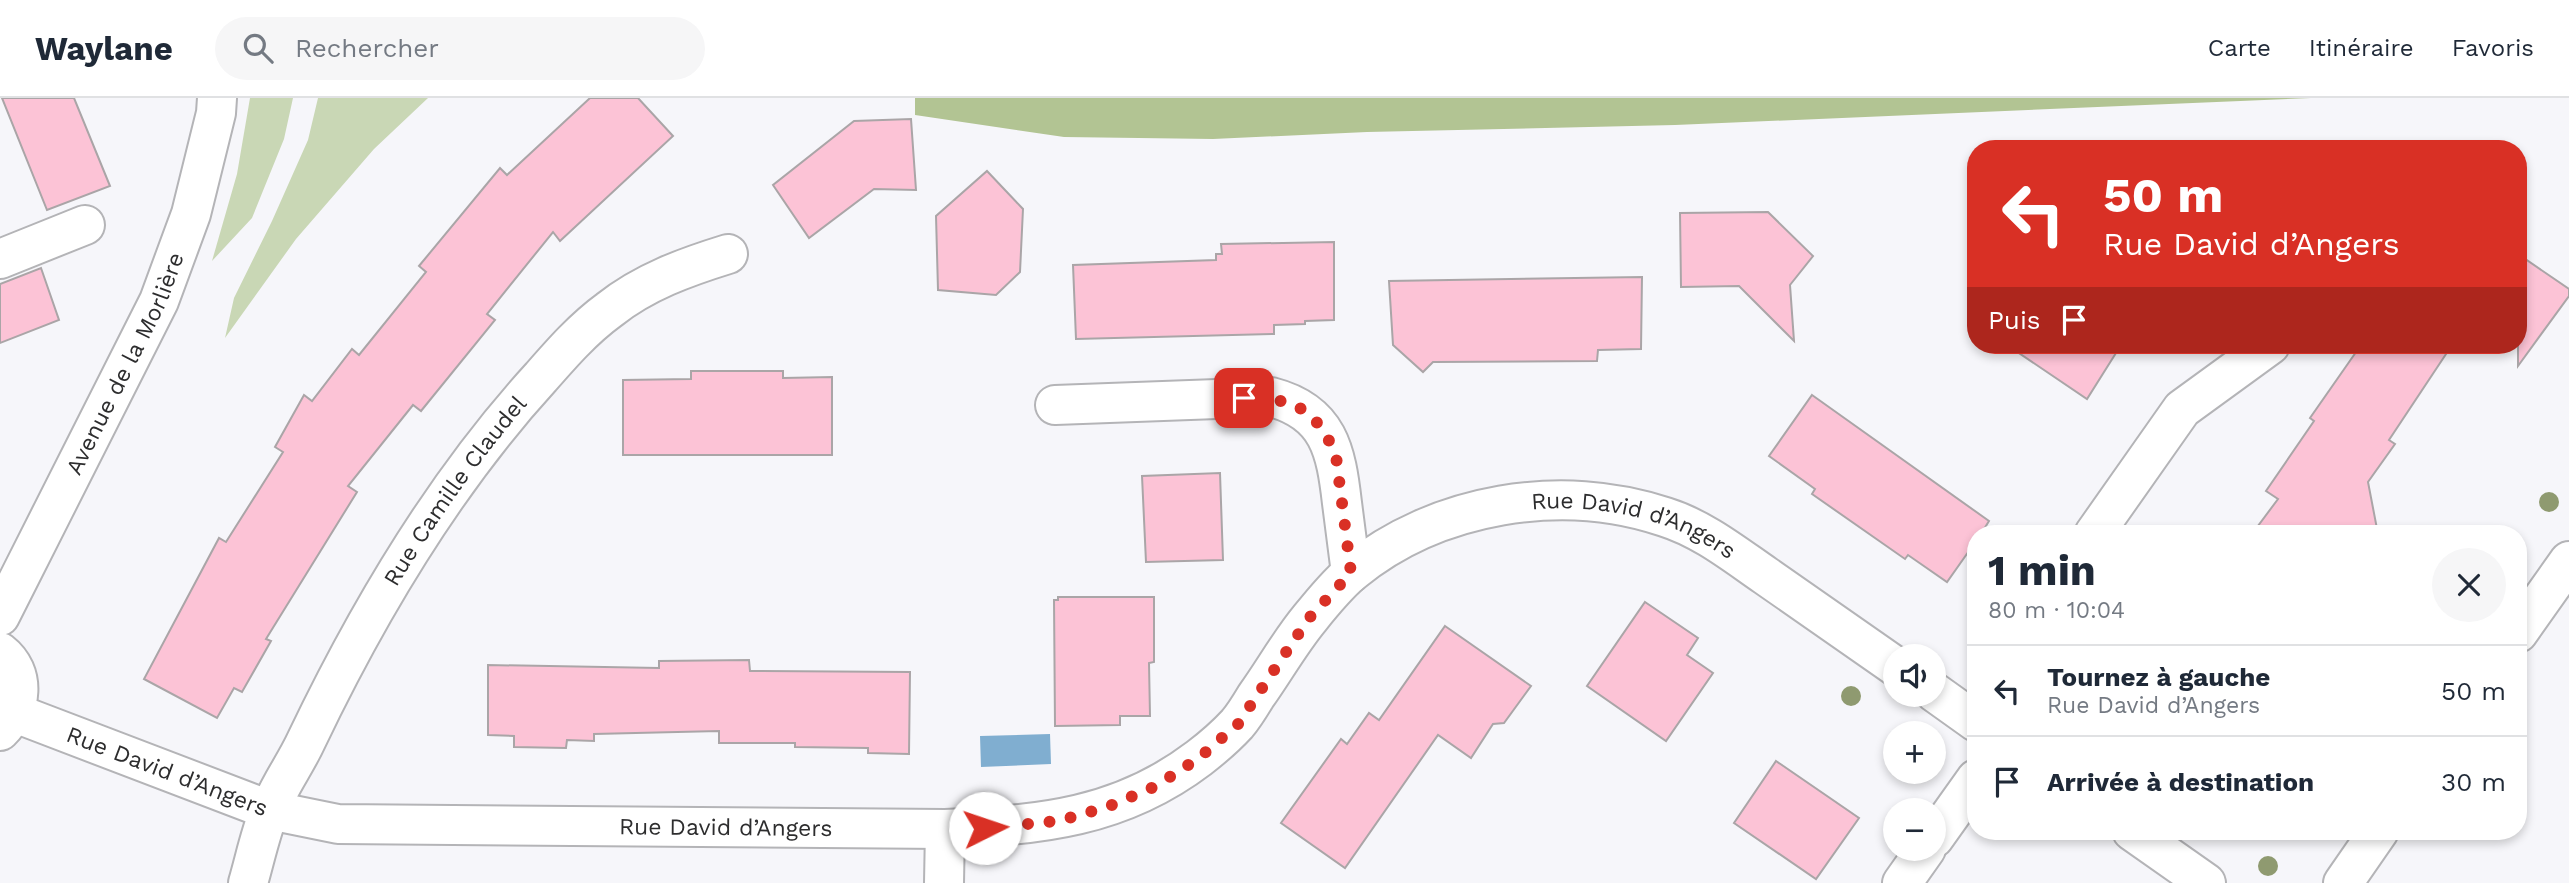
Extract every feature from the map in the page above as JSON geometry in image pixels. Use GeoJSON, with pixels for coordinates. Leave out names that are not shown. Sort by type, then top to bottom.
{"type":"FeatureCollection","features":[{"type":"Feature","properties":{"kind":"street","name":"Avenue de la Morlière"},"geometry":{"type":"LineString","coordinates":[[0,616],[159,301],[191,214],[216,113],[217,98]]}},
{"type":"Feature","properties":{"kind":"street"},"geometry":{"type":"LineString","coordinates":[[0,259],[85,225]]}},
{"type":"Feature","properties":{"kind":"street","name":"Rue Camille Claudel"},"geometry":{"type":"LineString","coordinates":[[248,883],[269,810],[298,760],[341,667],[394,574],[451,489],[511,410],[577,338],[609,309],[645,286],[685,268],[728,254]]}},
{"type":"Feature","properties":{"kind":"street"},"geometry":{"type":"LineString","coordinates":[[2100,525],[2182,409],[2258,354]]}},
{"type":"Feature","properties":{"kind":"street"},"geometry":{"type":"LineString","coordinates":[[1055,405],[1271,397],[1304,411],[1329,438],[1336,456],[1351,573]]}},
{"type":"Feature","properties":{"kind":"street","name":"Rue David d’Angers"},"geometry":{"type":"LineString","coordinates":[[7,722],[269,810],[338,824],[945,829],[1006,827],[1058,821],[1107,807],[1156,786],[1199,758],[1238,724],[1309,618],[1351,573],[1392,545],[1434,524],[1488,508],[1533,501],[1575,500],[1619,505],[1665,517],[1704,534],[1883,658]]}},
{"type":"Feature","properties":{"kind":"street"},"geometry":{"type":"LineString","coordinates":[[2527,620],[2569,561]]}},
{"type":"Feature","properties":{"kind":"street"},"geometry":{"type":"LineString","coordinates":[[0,652],[8,658],[16,673],[19,696],[7,722]]}},
{"type":"Feature","properties":{"kind":"street"},"geometry":{"type":"LineString","coordinates":[[1946,698],[1967,709]]}},
{"type":"Feature","properties":{"kind":"street"},"geometry":{"type":"LineString","coordinates":[[1946,821],[1967,792]]}},
{"type":"Feature","properties":{"kind":"street"},"geometry":{"type":"LineString","coordinates":[[944,883],[945,829]]}},
{"type":"Feature","properties":{"kind":"street"},"geometry":{"type":"LineString","coordinates":[[2145,840],[2206,883]]}},
{"type":"Feature","properties":{"kind":"street"},"geometry":{"type":"LineString","coordinates":[[2343,883],[2373,840]]}},
{"type":"Feature","properties":{"kind":"street"},"geometry":{"type":"LineString","coordinates":[[1902,883],[1918,861]]}},
{"type":"Feature","properties":{"kind":"green space"},"geometry":{"type":"Polygon","coordinates":[[[250,98],[293,98],[284,139],[252,218],[212,261],[237,174],[250,98]]]}},
{"type":"Feature","properties":{"kind":"green space"},"geometry":{"type":"Polygon","coordinates":[[[318,98],[428,98],[374,149],[296,239],[225,338],[234,298],[308,140],[318,98]]]}},
{"type":"Feature","properties":{"kind":"green space"},"geometry":{"type":"Polygon","coordinates":[[[915,98],[2311,98],[1675,125],[1367,132],[1213,139],[1064,137],[915,115],[915,98]]]}},
{"type":"Feature","properties":{"kind":"water"},"geometry":{"type":"Polygon","coordinates":[[[1050,734],[1051,764],[981,767],[980,736],[1050,734]]]}},
{"type":"Feature","properties":{"kind":"building"},"geometry":{"type":"Polygon","coordinates":[[[2,98],[74,98],[110,186],[47,210],[2,98]]]}},
{"type":"Feature","properties":{"kind":"building"},"geometry":{"type":"Polygon","coordinates":[[[590,98],[638,98],[673,136],[560,241],[553,232],[487,314],[495,320],[421,411],[413,405],[348,486],[357,492],[266,639],[271,641],[242,692],[234,688],[217,718],[144,679],[219,538],[226,542],[283,452],[275,447],[304,395],[312,401],[352,349],[359,355],[426,272],[419,266],[500,168],[507,175],[590,98]]]}},
{"type":"Feature","properties":{"kind":"building"},"geometry":{"type":"Polygon","coordinates":[[[911,119],[916,190],[874,189],[809,238],[773,185],[854,121],[911,119]]]}},
{"type":"Feature","properties":{"kind":"building"},"geometry":{"type":"Polygon","coordinates":[[[987,171],[1023,209],[1020,272],[996,295],[938,290],[936,216],[987,171]]]}},
{"type":"Feature","properties":{"kind":"building"},"geometry":{"type":"Polygon","coordinates":[[[1768,212],[1813,256],[1790,285],[1794,341],[1739,286],[1681,287],[1680,213],[1768,212]]]}},
{"type":"Feature","properties":{"kind":"building"},"geometry":{"type":"Polygon","coordinates":[[[1334,242],[1334,320],[1274,325],[1274,334],[1076,339],[1073,265],[1216,260],[1216,254],[1222,254],[1221,244],[1334,242]]]}},
{"type":"Feature","properties":{"kind":"building"},"geometry":{"type":"Polygon","coordinates":[[[2527,260],[2569,289],[2569,296],[2527,354],[2527,260]]]}},
{"type":"Feature","properties":{"kind":"building"},"geometry":{"type":"Polygon","coordinates":[[[41,268],[59,320],[0,343],[0,284],[41,268]]]}},
{"type":"Feature","properties":{"kind":"building"},"geometry":{"type":"Polygon","coordinates":[[[1642,277],[1641,349],[1598,350],[1597,361],[1433,362],[1423,372],[1393,345],[1389,281],[1642,277]]]}},
{"type":"Feature","properties":{"kind":"building"},"geometry":{"type":"Polygon","coordinates":[[[2020,354],[2115,354],[2087,399],[2020,354]]]}},
{"type":"Feature","properties":{"kind":"building"},"geometry":{"type":"Polygon","coordinates":[[[2355,354],[2446,354],[2389,440],[2395,444],[2368,482],[2376,525],[2259,525],[2278,499],[2266,491],[2314,421],[2310,418],[2355,354]]]}},
{"type":"Feature","properties":{"kind":"building"},"geometry":{"type":"Polygon","coordinates":[[[2518,354],[2527,354],[2518,366],[2518,354]]]}},
{"type":"Feature","properties":{"kind":"building"},"geometry":{"type":"Polygon","coordinates":[[[691,371],[783,371],[783,378],[832,377],[832,455],[623,455],[623,380],[691,379],[691,371]]]}},
{"type":"Feature","properties":{"kind":"building"},"geometry":{"type":"Polygon","coordinates":[[[1812,395],[1989,521],[1987,525],[1967,525],[1967,554],[1947,582],[1908,555],[1905,559],[1812,494],[1815,489],[1769,456],[1812,395]]]}},
{"type":"Feature","properties":{"kind":"building"},"geometry":{"type":"Polygon","coordinates":[[[1220,473],[1223,560],[1146,562],[1142,476],[1220,473]]]}},
{"type":"Feature","properties":{"kind":"building"},"geometry":{"type":"Polygon","coordinates":[[[1058,597],[1154,597],[1154,662],[1149,663],[1150,716],[1120,716],[1120,725],[1055,726],[1054,600],[1058,600],[1058,597]]]}},
{"type":"Feature","properties":{"kind":"building"},"geometry":{"type":"Polygon","coordinates":[[[1645,602],[1698,638],[1687,655],[1713,673],[1666,741],[1587,686],[1645,602]]]}},
{"type":"Feature","properties":{"kind":"building"},"geometry":{"type":"Polygon","coordinates":[[[1445,626],[1531,686],[1504,723],[1493,724],[1471,758],[1438,735],[1345,868],[1281,823],[1341,739],[1347,744],[1369,713],[1379,720],[1445,626]]]}},
{"type":"Feature","properties":{"kind":"building"},"geometry":{"type":"Polygon","coordinates":[[[749,660],[750,671],[910,672],[909,754],[868,753],[868,748],[795,747],[795,743],[719,743],[719,731],[594,734],[594,741],[567,740],[566,748],[514,747],[514,736],[488,735],[488,665],[659,668],[659,661],[749,660]]]}},
{"type":"Feature","properties":{"kind":"building"},"geometry":{"type":"Polygon","coordinates":[[[1776,761],[1859,818],[1816,879],[1734,823],[1776,761]]]}},
{"type":"Feature","properties":{"kind":"route"},"geometry":{"type":"LineString","coordinates":[[985,828],[1058,821],[1107,807],[1156,786],[1199,758],[1238,724],[1309,618],[1351,573],[1336,456],[1329,438],[1317,422],[1288,402],[1271,397],[1244,398]]}}]}
